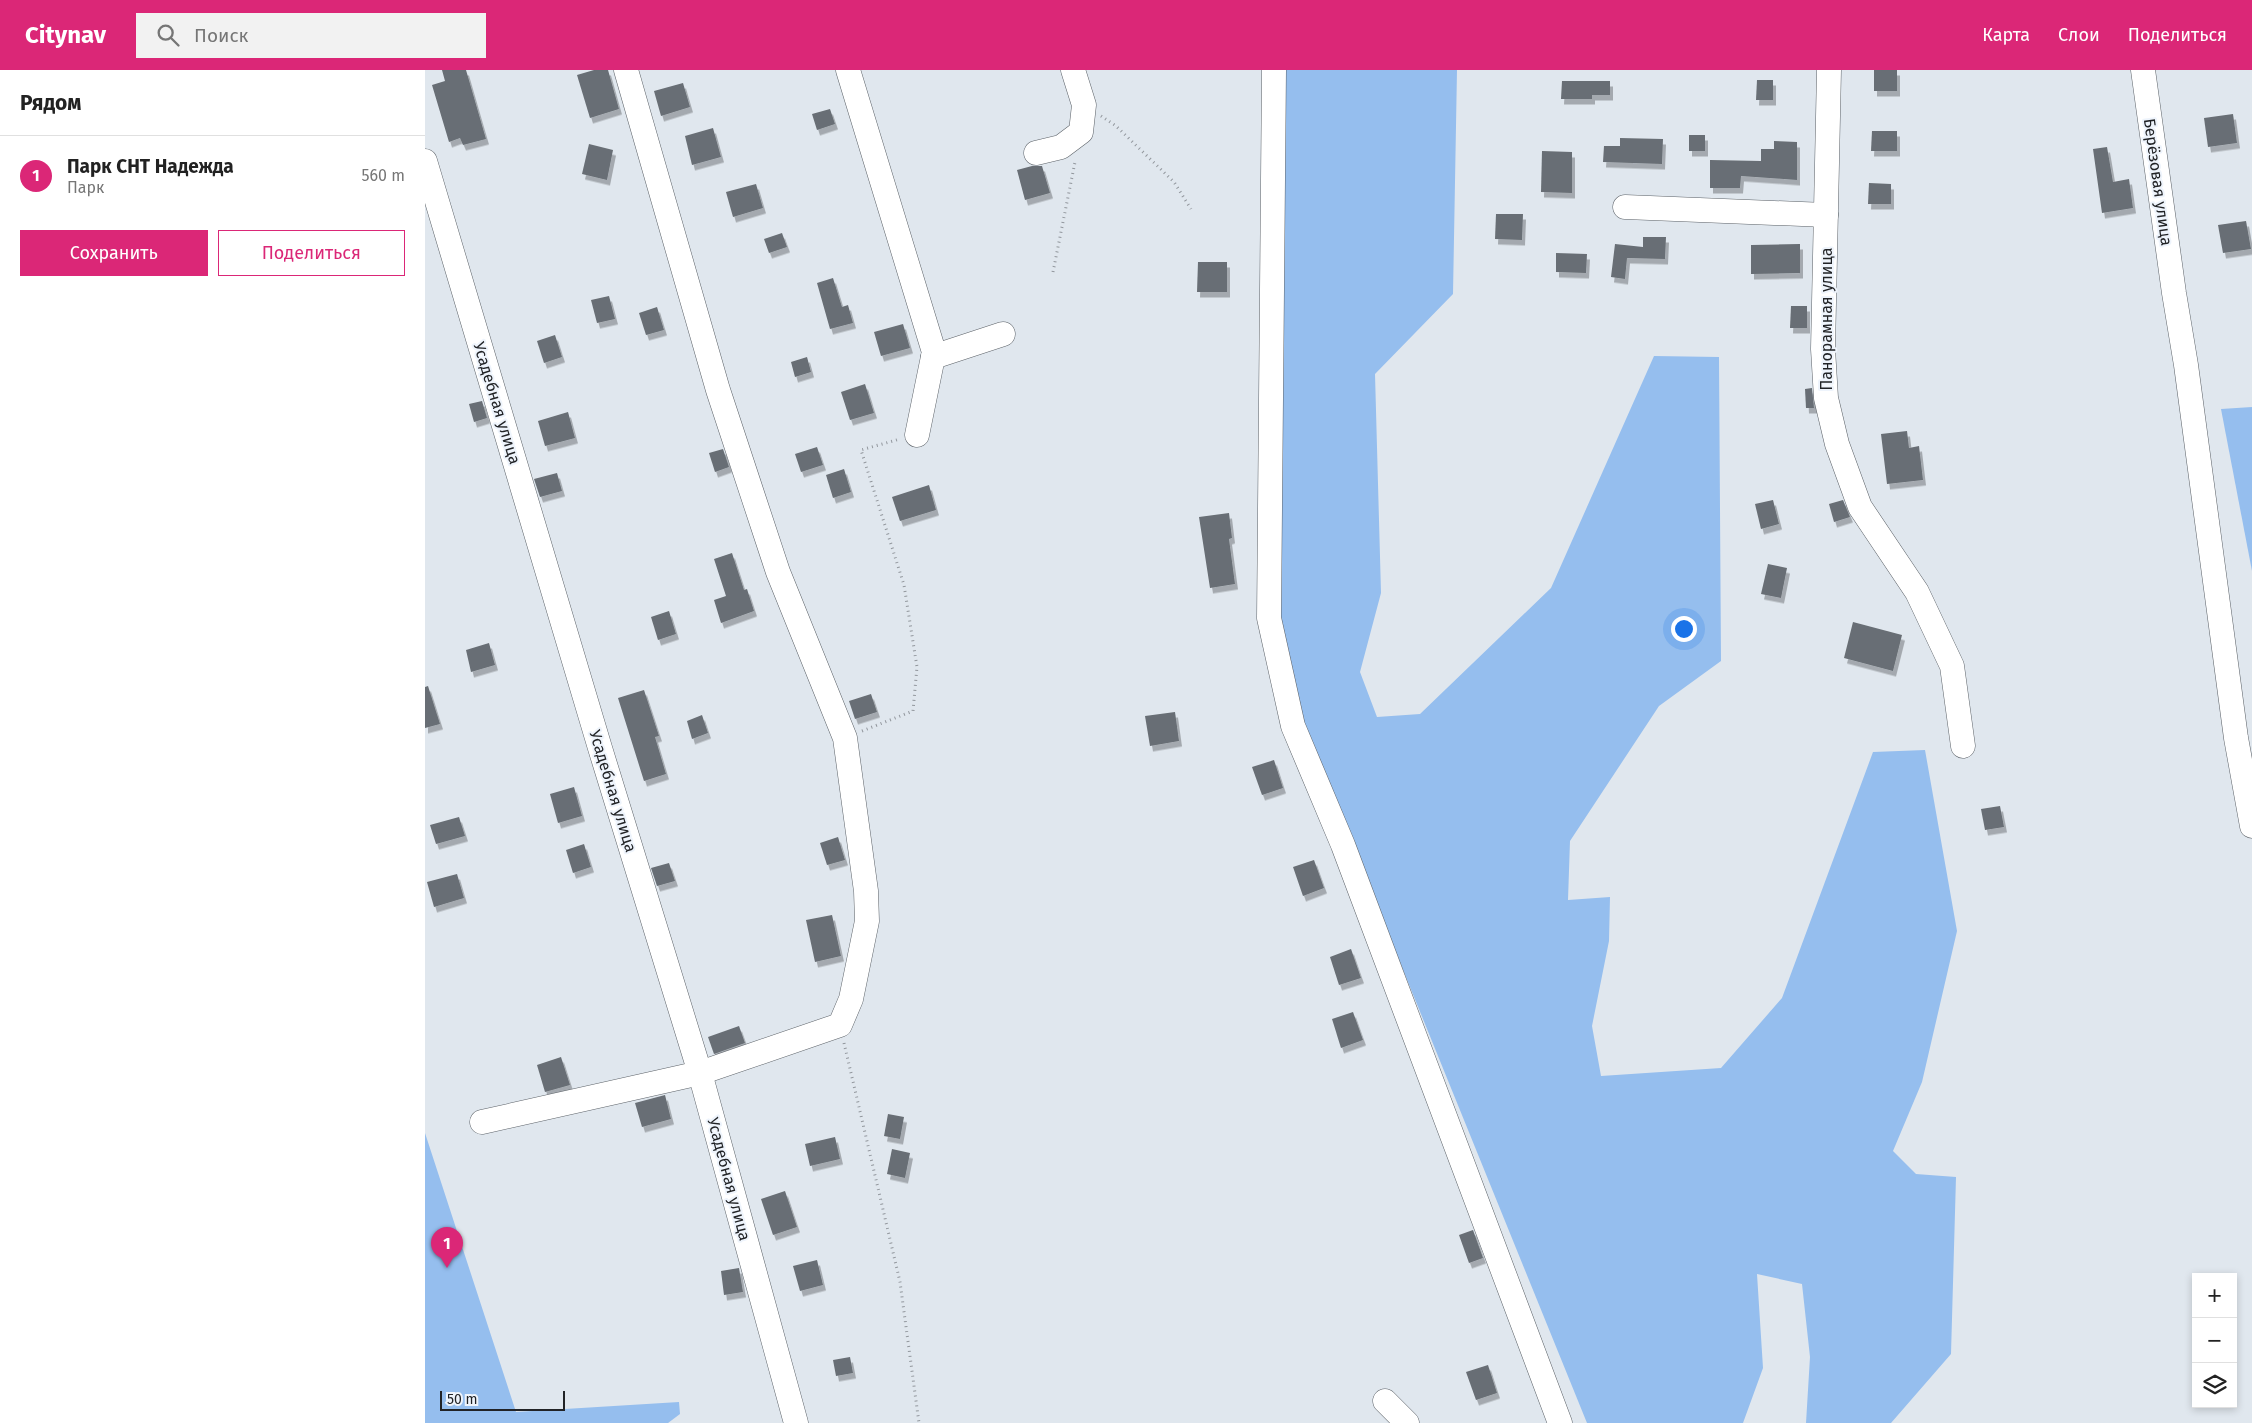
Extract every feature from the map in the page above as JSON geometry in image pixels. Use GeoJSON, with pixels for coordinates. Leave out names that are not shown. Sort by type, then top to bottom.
{"type":"FeatureCollection","features":[{"type":"Feature","properties":{"kind":"street"},"geometry":{"type":"LineString","coordinates":[[482,1122],[700,1073],[839,1025],[851,1000],[867,921],[866,891],[843,733],[778,572],[718,390],[626,70]]}},
{"type":"Feature","properties":{"kind":"street"},"geometry":{"type":"LineString","coordinates":[[848,70],[934,352],[917,435]]}},
{"type":"Feature","properties":{"kind":"street"},"geometry":{"type":"LineString","coordinates":[[1036,153],[1061,147],[1081,132],[1084,105],[1073,70]]}},
{"type":"Feature","properties":{"kind":"street"},"geometry":{"type":"LineString","coordinates":[[1274,70],[1269,618],[1293,726],[1343,845],[1560,1423]]}},
{"type":"Feature","properties":{"kind":"street","name":"Панорамная улица"},"geometry":{"type":"LineString","coordinates":[[1829,70],[1823,349],[1826,398],[1837,444],[1860,507],[1917,592],[1952,666],[1963,746]]}},
{"type":"Feature","properties":{"kind":"street","name":"Берёзовая улица"},"geometry":{"type":"LineString","coordinates":[[2143,70],[2237,738],[2252,826]]}},
{"type":"Feature","properties":{"kind":"street","name":"Усадебная улица"},"geometry":{"type":"LineString","coordinates":[[425,161],[600,748],[700,1073],[796,1423]]}},
{"type":"Feature","properties":{"kind":"street"},"geometry":{"type":"LineString","coordinates":[[1625,207],[1826,215]]}},
{"type":"Feature","properties":{"kind":"street"},"geometry":{"type":"LineString","coordinates":[[933,357],[1003,334]]}},
{"type":"Feature","properties":{"kind":"street"},"geometry":{"type":"LineString","coordinates":[[1385,1400],[1407,1423]]}},
{"type":"Feature","properties":{"kind":"path"},"geometry":{"type":"LineString","coordinates":[[1084,105],[1116,126],[1174,182],[1191,209]]}},
{"type":"Feature","properties":{"kind":"path"},"geometry":{"type":"LineString","coordinates":[[1053,272],[1081,132]]}},
{"type":"Feature","properties":{"kind":"path"},"geometry":{"type":"LineString","coordinates":[[843,733],[866,730],[913,711],[917,667],[904,585],[861,450],[917,435]]}},
{"type":"Feature","properties":{"kind":"path"},"geometry":{"type":"LineString","coordinates":[[839,1025],[901,1282],[919,1423]]}},
{"type":"Feature","properties":{"kind":"shaded area"},"geometry":{"type":"Polygon","coordinates":[[[1284,70],[1457,70],[1453,294],[1375,374],[1381,593],[1360,672],[1377,717],[1420,714],[1551,588],[1654,356],[1719,357],[1721,661],[1659,706],[1570,841],[1568,900],[1610,897],[1609,941],[1592,1026],[1601,1076],[1721,1068],[1782,998],[1873,752],[1925,750],[1957,931],[1922,1082],[1893,1151],[1916,1174],[1956,1177],[1951,1354],[1891,1423],[1806,1423],[1810,1357],[1802,1284],[1757,1274],[1763,1368],[1743,1423],[1587,1423],[1302,721],[1279,618],[1284,70]]]}},
{"type":"Feature","properties":{"kind":"shaded area"},"geometry":{"type":"Polygon","coordinates":[[[2252,407],[2252,571],[2221,409],[2252,407]]]}},
{"type":"Feature","properties":{"kind":"shaded area"},"geometry":{"type":"Polygon","coordinates":[[[425,1133],[516,1412],[679,1402],[680,1414],[668,1423],[425,1423],[425,1133]]]}},
{"type":"Feature","properties":{"kind":"building"},"geometry":{"type":"Polygon","coordinates":[[[442,70],[466,70],[486,139],[463,145],[460,138],[449,142],[432,85],[445,81],[442,70]]]}},
{"type":"Feature","properties":{"kind":"building"},"geometry":{"type":"Polygon","coordinates":[[[594,70],[608,70],[619,109],[590,118],[577,75],[594,70]]]}},
{"type":"Feature","properties":{"kind":"building"},"geometry":{"type":"Polygon","coordinates":[[[1874,70],[1897,70],[1897,91],[1874,91],[1874,70]]]}},
{"type":"Feature","properties":{"kind":"building"},"geometry":{"type":"Polygon","coordinates":[[[1757,80],[1773,80],[1773,100],[1756,100],[1757,80]]]}},
{"type":"Feature","properties":{"kind":"building"},"geometry":{"type":"Polygon","coordinates":[[[1562,81],[1610,81],[1610,95],[1592,95],[1592,99],[1561,99],[1562,81]]]}},
{"type":"Feature","properties":{"kind":"building"},"geometry":{"type":"Polygon","coordinates":[[[683,83],[690,107],[661,116],[654,91],[683,83]]]}},
{"type":"Feature","properties":{"kind":"building"},"geometry":{"type":"Polygon","coordinates":[[[830,109],[835,124],[817,130],[812,114],[830,109]]]}},
{"type":"Feature","properties":{"kind":"building"},"geometry":{"type":"Polygon","coordinates":[[[2233,114],[2237,143],[2208,147],[2204,118],[2233,114]]]}},
{"type":"Feature","properties":{"kind":"building"},"geometry":{"type":"Polygon","coordinates":[[[713,128],[721,157],[692,165],[685,136],[713,128]]]}},
{"type":"Feature","properties":{"kind":"building"},"geometry":{"type":"Polygon","coordinates":[[[1872,131],[1897,131],[1897,151],[1871,151],[1872,131]]]}},
{"type":"Feature","properties":{"kind":"building"},"geometry":{"type":"Polygon","coordinates":[[[1689,135],[1705,135],[1705,151],[1689,151],[1689,135]]]}},
{"type":"Feature","properties":{"kind":"building"},"geometry":{"type":"Polygon","coordinates":[[[1620,138],[1663,139],[1662,164],[1603,162],[1604,146],[1620,146],[1620,138]]]}},
{"type":"Feature","properties":{"kind":"building"},"geometry":{"type":"Polygon","coordinates":[[[1774,141],[1797,142],[1797,180],[1741,176],[1740,188],[1710,188],[1710,160],[1761,161],[1761,149],[1774,149],[1774,141]]]}},
{"type":"Feature","properties":{"kind":"building"},"geometry":{"type":"Polygon","coordinates":[[[589,144],[613,150],[607,180],[582,174],[589,144]]]}},
{"type":"Feature","properties":{"kind":"building"},"geometry":{"type":"Polygon","coordinates":[[[2107,147],[2113,182],[2129,179],[2133,208],[2102,213],[2093,149],[2107,147]]]}},
{"type":"Feature","properties":{"kind":"building"},"geometry":{"type":"Polygon","coordinates":[[[1542,151],[1572,152],[1572,193],[1541,192],[1542,151]]]}},
{"type":"Feature","properties":{"kind":"building"},"geometry":{"type":"Polygon","coordinates":[[[1032,166],[1042,166],[1050,193],[1025,200],[1017,170],[1032,166]]]}},
{"type":"Feature","properties":{"kind":"building"},"geometry":{"type":"Polygon","coordinates":[[[1869,183],[1891,184],[1891,204],[1868,204],[1869,183]]]}},
{"type":"Feature","properties":{"kind":"building"},"geometry":{"type":"Polygon","coordinates":[[[756,184],[763,208],[733,217],[726,192],[756,184]]]}},
{"type":"Feature","properties":{"kind":"building"},"geometry":{"type":"Polygon","coordinates":[[[1496,214],[1523,214],[1522,240],[1495,239],[1496,214]]]}},
{"type":"Feature","properties":{"kind":"building"},"geometry":{"type":"Polygon","coordinates":[[[2246,221],[2251,249],[2223,253],[2218,225],[2246,221]]]}},
{"type":"Feature","properties":{"kind":"building"},"geometry":{"type":"Polygon","coordinates":[[[782,233],[787,247],[769,253],[764,239],[782,233]]]}},
{"type":"Feature","properties":{"kind":"building"},"geometry":{"type":"Polygon","coordinates":[[[1643,237],[1666,237],[1665,259],[1627,258],[1625,279],[1611,277],[1615,244],[1643,247],[1643,237]]]}},
{"type":"Feature","properties":{"kind":"building"},"geometry":{"type":"Polygon","coordinates":[[[1800,244],[1800,273],[1751,274],[1751,245],[1800,244]]]}},
{"type":"Feature","properties":{"kind":"building"},"geometry":{"type":"Polygon","coordinates":[[[1556,253],[1587,254],[1586,273],[1556,272],[1556,253]]]}},
{"type":"Feature","properties":{"kind":"building"},"geometry":{"type":"Polygon","coordinates":[[[1198,262],[1227,262],[1227,292],[1197,292],[1198,262]]]}},
{"type":"Feature","properties":{"kind":"building"},"geometry":{"type":"Polygon","coordinates":[[[833,278],[842,307],[848,305],[853,323],[830,329],[817,283],[833,278]]]}},
{"type":"Feature","properties":{"kind":"building"},"geometry":{"type":"Polygon","coordinates":[[[609,296],[615,319],[597,323],[591,300],[609,296]]]}},
{"type":"Feature","properties":{"kind":"building"},"geometry":{"type":"Polygon","coordinates":[[[1791,306],[1807,306],[1807,328],[1790,328],[1791,306]]]}},
{"type":"Feature","properties":{"kind":"building"},"geometry":{"type":"Polygon","coordinates":[[[657,307],[664,330],[646,335],[639,313],[657,307]]]}},
{"type":"Feature","properties":{"kind":"building"},"geometry":{"type":"Polygon","coordinates":[[[903,324],[910,348],[881,356],[874,332],[903,324]]]}},
{"type":"Feature","properties":{"kind":"building"},"geometry":{"type":"Polygon","coordinates":[[[555,335],[562,357],[544,363],[537,341],[555,335]]]}},
{"type":"Feature","properties":{"kind":"building"},"geometry":{"type":"Polygon","coordinates":[[[807,357],[811,372],[795,377],[791,362],[807,357]]]}},
{"type":"Feature","properties":{"kind":"building"},"geometry":{"type":"Polygon","coordinates":[[[865,384],[874,413],[850,420],[841,392],[865,384]]]}},
{"type":"Feature","properties":{"kind":"building"},"geometry":{"type":"Polygon","coordinates":[[[1812,388],[1814,408],[1806,408],[1805,389],[1812,388]]]}},
{"type":"Feature","properties":{"kind":"building"},"geometry":{"type":"Polygon","coordinates":[[[482,401],[487,418],[474,422],[469,404],[482,401]]]}},
{"type":"Feature","properties":{"kind":"building"},"geometry":{"type":"Polygon","coordinates":[[[568,412],[575,438],[545,446],[538,421],[568,412]]]}},
{"type":"Feature","properties":{"kind":"building"},"geometry":{"type":"Polygon","coordinates":[[[1907,431],[1909,448],[1919,446],[1923,480],[1887,484],[1881,434],[1907,431]]]}},
{"type":"Feature","properties":{"kind":"building"},"geometry":{"type":"Polygon","coordinates":[[[817,447],[823,465],[801,472],[795,454],[817,447]]]}},
{"type":"Feature","properties":{"kind":"building"},"geometry":{"type":"Polygon","coordinates":[[[723,449],[729,467],[715,472],[709,453],[723,449]]]}},
{"type":"Feature","properties":{"kind":"building"},"geometry":{"type":"Polygon","coordinates":[[[844,469],[851,492],[833,498],[826,475],[844,469]]]}},
{"type":"Feature","properties":{"kind":"building"},"geometry":{"type":"Polygon","coordinates":[[[557,473],[562,491],[540,497],[534,479],[557,473]]]}},
{"type":"Feature","properties":{"kind":"building"},"geometry":{"type":"Polygon","coordinates":[[[929,485],[936,510],[900,521],[892,497],[929,485]]]}},
{"type":"Feature","properties":{"kind":"building"},"geometry":{"type":"Polygon","coordinates":[[[1773,500],[1779,524],[1761,529],[1755,504],[1773,500]]]}},
{"type":"Feature","properties":{"kind":"building"},"geometry":{"type":"Polygon","coordinates":[[[1843,500],[1850,517],[1834,522],[1829,504],[1843,500]]]}},
{"type":"Feature","properties":{"kind":"building"},"geometry":{"type":"Polygon","coordinates":[[[1229,513],[1232,538],[1229,539],[1235,584],[1210,588],[1199,517],[1229,513]]]}},
{"type":"Feature","properties":{"kind":"building"},"geometry":{"type":"Polygon","coordinates":[[[732,553],[744,590],[747,589],[754,611],[721,623],[714,600],[726,596],[714,559],[732,553]]]}},
{"type":"Feature","properties":{"kind":"building"},"geometry":{"type":"Polygon","coordinates":[[[1768,564],[1787,568],[1781,598],[1761,594],[1768,564]]]}},
{"type":"Feature","properties":{"kind":"building"},"geometry":{"type":"Polygon","coordinates":[[[669,611],[676,634],[658,640],[651,617],[669,611]]]}},
{"type":"Feature","properties":{"kind":"building"},"geometry":{"type":"Polygon","coordinates":[[[1853,622],[1902,635],[1893,671],[1844,658],[1853,622]]]}},
{"type":"Feature","properties":{"kind":"building"},"geometry":{"type":"Polygon","coordinates":[[[489,643],[495,665],[471,672],[466,650],[489,643]]]}},
{"type":"Feature","properties":{"kind":"building"},"geometry":{"type":"Polygon","coordinates":[[[428,686],[440,724],[425,728],[425,687],[428,686]]]}},
{"type":"Feature","properties":{"kind":"building"},"geometry":{"type":"Polygon","coordinates":[[[644,690],[659,736],[655,737],[666,774],[644,781],[618,698],[644,690]]]}},
{"type":"Feature","properties":{"kind":"building"},"geometry":{"type":"Polygon","coordinates":[[[871,694],[877,712],[855,719],[849,701],[871,694]]]}},
{"type":"Feature","properties":{"kind":"building"},"geometry":{"type":"Polygon","coordinates":[[[1175,712],[1179,741],[1150,746],[1145,716],[1175,712]]]}},
{"type":"Feature","properties":{"kind":"building"},"geometry":{"type":"Polygon","coordinates":[[[702,715],[708,733],[692,739],[687,721],[702,715]]]}},
{"type":"Feature","properties":{"kind":"building"},"geometry":{"type":"Polygon","coordinates":[[[1274,760],[1283,788],[1262,795],[1252,767],[1274,760]]]}},
{"type":"Feature","properties":{"kind":"building"},"geometry":{"type":"Polygon","coordinates":[[[574,787],[582,816],[558,823],[550,794],[574,787]]]}},
{"type":"Feature","properties":{"kind":"building"},"geometry":{"type":"Polygon","coordinates":[[[2000,806],[2004,827],[1985,830],[1981,809],[2000,806]]]}},
{"type":"Feature","properties":{"kind":"building"},"geometry":{"type":"Polygon","coordinates":[[[459,817],[465,836],[436,844],[430,825],[459,817]]]}},
{"type":"Feature","properties":{"kind":"building"},"geometry":{"type":"Polygon","coordinates":[[[838,837],[845,860],[827,865],[820,843],[838,837]]]}},
{"type":"Feature","properties":{"kind":"building"},"geometry":{"type":"Polygon","coordinates":[[[584,844],[591,867],[573,873],[566,850],[584,844]]]}},
{"type":"Feature","properties":{"kind":"building"},"geometry":{"type":"Polygon","coordinates":[[[1314,860],[1324,888],[1303,896],[1293,867],[1314,860]]]}},
{"type":"Feature","properties":{"kind":"building"},"geometry":{"type":"Polygon","coordinates":[[[669,863],[675,881],[657,886],[651,868],[669,863]]]}},
{"type":"Feature","properties":{"kind":"building"},"geometry":{"type":"Polygon","coordinates":[[[457,874],[464,898],[434,907],[427,882],[457,874]]]}},
{"type":"Feature","properties":{"kind":"building"},"geometry":{"type":"Polygon","coordinates":[[[832,915],[841,956],[815,962],[806,920],[832,915]]]}},
{"type":"Feature","properties":{"kind":"building"},"geometry":{"type":"Polygon","coordinates":[[[1351,949],[1361,978],[1339,985],[1330,957],[1351,949]]]}},
{"type":"Feature","properties":{"kind":"building"},"geometry":{"type":"Polygon","coordinates":[[[1353,1012],[1363,1040],[1341,1048],[1332,1019],[1353,1012]]]}},
{"type":"Feature","properties":{"kind":"building"},"geometry":{"type":"Polygon","coordinates":[[[739,1026],[745,1043],[714,1054],[708,1037],[739,1026]]]}},
{"type":"Feature","properties":{"kind":"building"},"geometry":{"type":"Polygon","coordinates":[[[561,1057],[570,1085],[545,1092],[537,1065],[561,1057]]]}},
{"type":"Feature","properties":{"kind":"building"},"geometry":{"type":"Polygon","coordinates":[[[665,1095],[671,1119],[642,1127],[635,1103],[665,1095]]]}},
{"type":"Feature","properties":{"kind":"building"},"geometry":{"type":"Polygon","coordinates":[[[888,1114],[904,1117],[900,1139],[884,1136],[888,1114]]]}},
{"type":"Feature","properties":{"kind":"building"},"geometry":{"type":"Polygon","coordinates":[[[835,1137],[840,1159],[810,1166],[805,1144],[835,1137]]]}},
{"type":"Feature","properties":{"kind":"building"},"geometry":{"type":"Polygon","coordinates":[[[892,1149],[910,1153],[905,1178],[887,1174],[892,1149]]]}},
{"type":"Feature","properties":{"kind":"building"},"geometry":{"type":"Polygon","coordinates":[[[785,1191],[797,1227],[773,1235],[761,1199],[785,1191]]]}},
{"type":"Feature","properties":{"kind":"building"},"geometry":{"type":"Polygon","coordinates":[[[1473,1230],[1483,1258],[1469,1263],[1459,1235],[1473,1230]]]}},
{"type":"Feature","properties":{"kind":"building"},"geometry":{"type":"Polygon","coordinates":[[[817,1260],[823,1285],[800,1291],[793,1266],[817,1260]]]}},
{"type":"Feature","properties":{"kind":"building"},"geometry":{"type":"Polygon","coordinates":[[[739,1268],[743,1292],[724,1295],[721,1271],[739,1268]]]}},
{"type":"Feature","properties":{"kind":"building"},"geometry":{"type":"Polygon","coordinates":[[[850,1357],[853,1373],[836,1376],[833,1360],[850,1357]]]}},
{"type":"Feature","properties":{"kind":"building"},"geometry":{"type":"Polygon","coordinates":[[[1488,1365],[1497,1393],[1476,1400],[1466,1372],[1488,1365]]]}},
{"type":"Feature","properties":{"kind":"place","name":"Парк СНТ Надежда"},"geometry":{"type":"Point","coordinates":[447,1268]}}]}
